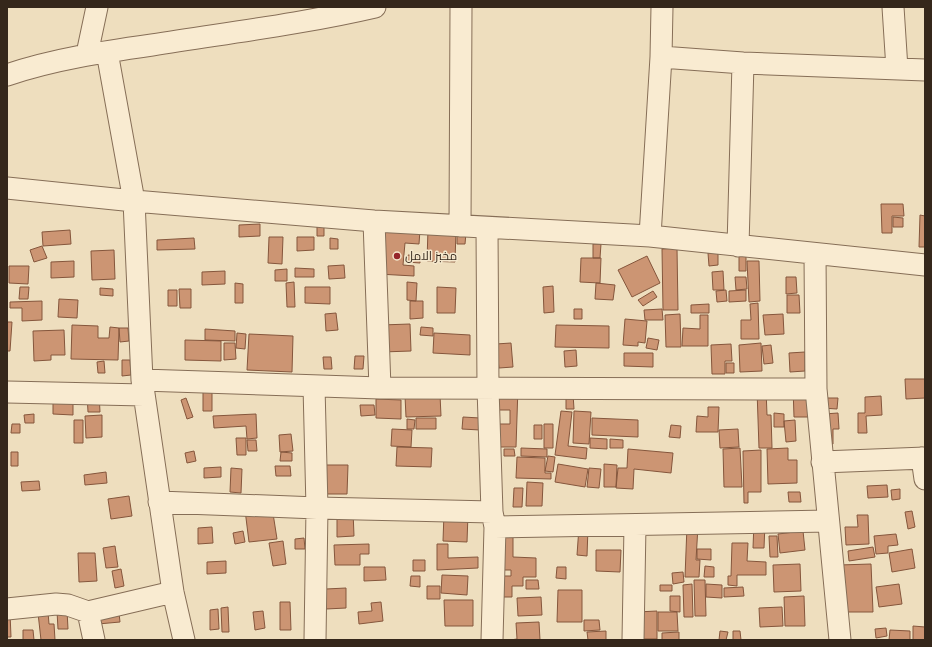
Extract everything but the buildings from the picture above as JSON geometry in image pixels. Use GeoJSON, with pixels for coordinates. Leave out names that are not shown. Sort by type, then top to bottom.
{"type":"FeatureCollection","features":[{"type":"Feature","properties":{"kind":"street"},"geometry":{"type":"LineString","coordinates":[[97,7],[97,53],[134,202],[143,388],[173,592],[184,640]]}},
{"type":"Feature","properties":{"kind":"street"},"geometry":{"type":"LineString","coordinates":[[7,75],[33,66],[97,53],[330,12],[375,7]]}},
{"type":"Feature","properties":{"kind":"street"},"geometry":{"type":"LineString","coordinates":[[460,226],[461,7]]}},
{"type":"Feature","properties":{"kind":"street"},"geometry":{"type":"LineString","coordinates":[[650,236],[661,57],[662,7]]}},
{"type":"Feature","properties":{"kind":"street"},"geometry":{"type":"LineString","coordinates":[[893,7],[897,69]]}},
{"type":"Feature","properties":{"kind":"street"},"geometry":{"type":"LineString","coordinates":[[661,57],[743,63],[925,70]]}},
{"type":"Feature","properties":{"kind":"street"},"geometry":{"type":"LineString","coordinates":[[738,246],[743,63]]}},
{"type":"Feature","properties":{"kind":"street"},"geometry":{"type":"LineString","coordinates":[[7,188],[134,202],[374,221],[650,236],[925,265]]}},
{"type":"Feature","properties":{"kind":"street"},"geometry":{"type":"LineString","coordinates":[[374,221],[380,388]]}},
{"type":"Feature","properties":{"kind":"street"},"geometry":{"type":"LineString","coordinates":[[487,228],[488,388],[493,520],[492,640]]}},
{"type":"Feature","properties":{"kind":"street"},"geometry":{"type":"LineString","coordinates":[[815,254],[816,389],[840,640]]}},
{"type":"Feature","properties":{"kind":"street"},"geometry":{"type":"LineString","coordinates":[[314,386],[317,508],[315,640]]}},
{"type":"Feature","properties":{"kind":"street"},"geometry":{"type":"LineString","coordinates":[[7,392],[143,388],[314,386],[380,388],[816,389]]}},
{"type":"Feature","properties":{"kind":"street"},"geometry":{"type":"LineString","coordinates":[[822,462],[924,458],[925,479]]}},
{"type":"Feature","properties":{"kind":"street"},"geometry":{"type":"LineString","coordinates":[[159,502],[317,508],[493,520],[635,525],[828,521]]}},
{"type":"Feature","properties":{"kind":"street"},"geometry":{"type":"LineString","coordinates":[[633,640],[635,525]]}},
{"type":"Feature","properties":{"kind":"street"},"geometry":{"type":"LineString","coordinates":[[7,608],[56,604],[68,605],[88,612],[173,592]]}},
{"type":"Feature","properties":{"kind":"street"},"geometry":{"type":"LineString","coordinates":[[88,612],[94,640]]}},
{"type":"Feature","properties":{"kind":"place","name":"مخبز الامل"},"geometry":{"type":"Point","coordinates":[397,256]}}]}
